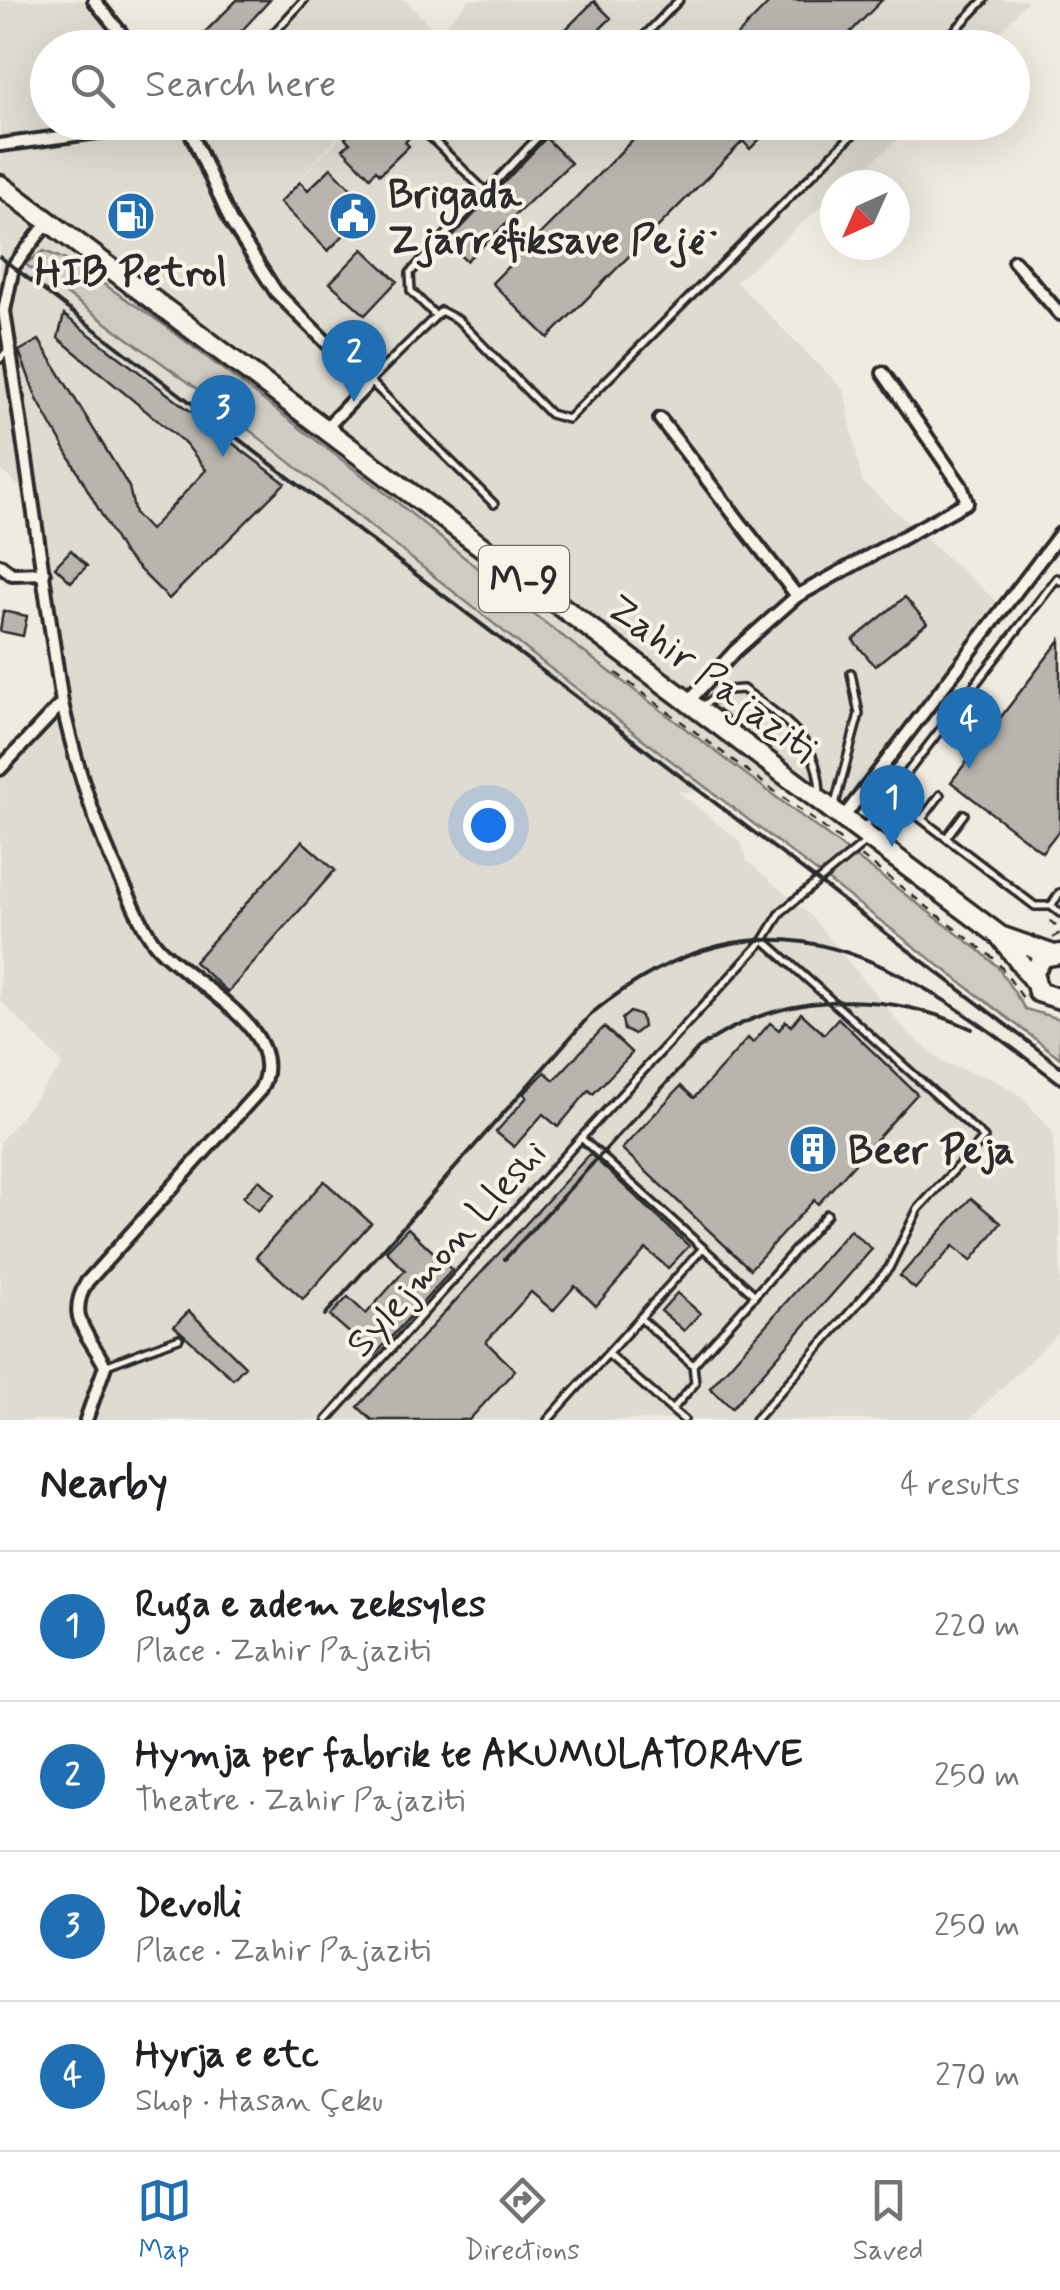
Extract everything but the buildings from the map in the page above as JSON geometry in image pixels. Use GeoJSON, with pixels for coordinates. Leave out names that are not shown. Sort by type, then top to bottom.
{"type":"FeatureCollection","features":[{"type":"Feature","properties":{"kind":"main road","name":"Zahir Pajaziti"},"geometry":{"type":"LineString","coordinates":[[0,185],[1000,936],[1032,980]]}},
{"type":"Feature","properties":{"kind":"main road","name":"Zahir Pajaziti"},"geometry":{"type":"LineString","coordinates":[[1000,936],[1055,954]]}},
{"type":"Feature","properties":{"kind":"main road","name":"M-9"},"geometry":{"type":"LineString","coordinates":[[1055,954],[1038,961],[1032,980],[1044,996],[1059,1000]]}},
{"type":"Feature","properties":{"kind":"street"},"geometry":{"type":"LineString","coordinates":[[94,0],[118,30]]}},
{"type":"Feature","properties":{"kind":"street"},"geometry":{"type":"LineString","coordinates":[[0,145],[37,140]]}},
{"type":"Feature","properties":{"kind":"street"},"geometry":{"type":"LineString","coordinates":[[195,140],[240,233],[276,292],[369,382],[325,429]]}},
{"type":"Feature","properties":{"kind":"street"},"geometry":{"type":"LineString","coordinates":[[49,221],[13,267],[2,310],[4,354],[44,572],[62,703],[93,818],[144,927],[157,946],[243,1022],[268,1057],[268,1075],[260,1090],[87,1282],[76,1300],[77,1320],[105,1366],[86,1420]]}},
{"type":"Feature","properties":{"kind":"street"},"geometry":{"type":"LineString","coordinates":[[1014,261],[1060,314]]}},
{"type":"Feature","properties":{"kind":"street"},"geometry":{"type":"LineString","coordinates":[[692,706],[735,651],[798,596],[967,502],[967,494],[883,372]]}},
{"type":"Feature","properties":{"kind":"street"},"geometry":{"type":"LineString","coordinates":[[660,419],[798,596]]}},
{"type":"Feature","properties":{"kind":"street"},"geometry":{"type":"LineString","coordinates":[[832,810],[1060,534]]}},
{"type":"Feature","properties":{"kind":"street"},"geometry":{"type":"LineString","coordinates":[[0,565],[12,574],[44,572]]}},
{"type":"Feature","properties":{"kind":"street"},"geometry":{"type":"LineString","coordinates":[[0,769],[62,703]]}},
{"type":"Feature","properties":{"kind":"lane"},"geometry":{"type":"LineString","coordinates":[[276,30],[304,0]]}},
{"type":"Feature","properties":{"kind":"lane"},"geometry":{"type":"LineString","coordinates":[[649,30],[678,0]]}},
{"type":"Feature","properties":{"kind":"lane"},"geometry":{"type":"LineString","coordinates":[[955,30],[984,0]]}},
{"type":"Feature","properties":{"kind":"lane"},"geometry":{"type":"LineString","coordinates":[[434,140],[484,191]]}},
{"type":"Feature","properties":{"kind":"lane"},"geometry":{"type":"LineString","coordinates":[[534,140],[410,273],[411,290],[434,314],[450,314],[550,414],[568,419],[846,140]]}},
{"type":"Feature","properties":{"kind":"lane"},"geometry":{"type":"LineString","coordinates":[[434,314],[369,382],[494,504]]}},
{"type":"Feature","properties":{"kind":"lane"},"geometry":{"type":"LineString","coordinates":[[580,1138],[764,940],[781,912],[866,835],[890,795],[1057,578],[1060,581]]}},
{"type":"Feature","properties":{"kind":"lane"},"geometry":{"type":"LineString","coordinates":[[832,810],[844,782],[859,714],[850,672]]}},
{"type":"Feature","properties":{"kind":"lane"},"geometry":{"type":"LineString","coordinates":[[692,706],[728,690],[744,689],[814,754],[832,810]]}},
{"type":"Feature","properties":{"kind":"lane"},"geometry":{"type":"LineString","coordinates":[[890,795],[1036,906],[1050,906],[1060,913]]}},
{"type":"Feature","properties":{"kind":"lane"},"geometry":{"type":"LineString","coordinates":[[922,819],[940,795]]}},
{"type":"Feature","properties":{"kind":"lane"},"geometry":{"type":"LineString","coordinates":[[946,838],[964,814]]}},
{"type":"Feature","properties":{"kind":"lane"},"geometry":{"type":"LineString","coordinates":[[1050,906],[1060,893]]}},
{"type":"Feature","properties":{"kind":"lane"},"geometry":{"type":"LineString","coordinates":[[755,1420],[890,1268],[918,1209],[984,1138],[764,940]]}},
{"type":"Feature","properties":{"kind":"lane","name":"Sylejmon Lleshi"},"geometry":{"type":"LineString","coordinates":[[326,1420],[580,1138],[755,1296]]}},
{"type":"Feature","properties":{"kind":"lane"},"geometry":{"type":"LineString","coordinates":[[693,1365],[827,1214]]}},
{"type":"Feature","properties":{"kind":"lane"},"geometry":{"type":"LineString","coordinates":[[548,1420],[703,1248]]}},
{"type":"Feature","properties":{"kind":"lane"},"geometry":{"type":"LineString","coordinates":[[640,1318],[693,1365],[695,1383],[672,1410]]}},
{"type":"Feature","properties":{"kind":"lane"},"geometry":{"type":"LineString","coordinates":[[105,1366],[179,1338]]}},
{"type":"Feature","properties":{"kind":"lane"},"geometry":{"type":"LineString","coordinates":[[608,1354],[684,1420]]}},
{"type":"Feature","properties":{"kind":"path"},"geometry":{"type":"LineString","coordinates":[[616,673],[965,934],[1004,969],[1026,1002]]}},
{"type":"Feature","properties":{"kind":"path"},"geometry":{"type":"LineString","coordinates":[[1050,920],[1060,930]]}},
{"type":"Feature","properties":{"kind":"shaded area"},"geometry":{"type":"Polygon","coordinates":[[[0,0],[94,0],[119,30],[30,30],[30,140],[335,140],[277,203],[338,140],[897,140],[863,170],[820,170],[820,207],[736,282],[844,390],[862,482],[1004,608],[843,818],[804,790],[678,792],[741,842],[748,862],[809,914],[907,1032],[945,1064],[993,1079],[1021,1096],[1052,1131],[1060,1226],[1060,1331],[969,1420],[0,1420],[0,1142],[63,1064],[0,1000],[0,769],[62,703],[31,497],[0,469],[0,0]]]}},
{"type":"Feature","properties":{"kind":"shaded area"},"geometry":{"type":"Polygon","coordinates":[[[313,0],[406,0],[433,30],[281,30],[313,0]]]}},
{"type":"Feature","properties":{"kind":"shaded area"},"geometry":{"type":"Polygon","coordinates":[[[469,0],[1028,0],[1002,30],[441,30],[469,0]]]}},
{"type":"Feature","properties":{"kind":"shaded area"},"geometry":{"type":"Polygon","coordinates":[[[44,251],[71,262],[163,324],[392,498],[532,613],[979,950],[997,966],[1025,1009],[1060,1019],[1060,1058],[546,665],[195,387],[25,264],[44,251]]]}},
{"type":"Feature","properties":{"kind":"railway"},"geometry":{"type":"LineString","coordinates":[[0,257],[1060,1066]]}},
{"type":"Feature","properties":{"kind":"railway"},"geometry":{"type":"LineString","coordinates":[[325,1315],[592,1013],[658,969],[720,946],[779,940],[836,949],[892,971],[947,1002],[1060,1084]]}},
{"type":"Feature","properties":{"kind":"railway"},"geometry":{"type":"LineString","coordinates":[[505,1259],[698,1049],[729,1030],[796,1006],[832,1002],[903,1007],[972,1029]]}},
{"type":"Feature","properties":{"kind":"place","name":"HIB Petrol"},"geometry":{"type":"Point","coordinates":[131,216]}},
{"type":"Feature","properties":{"kind":"place","name":"Brigada Zjarrëfiksave Pejë"},"geometry":{"type":"Point","coordinates":[353,216]}},
{"type":"Feature","properties":{"kind":"place","name":"Hymja per fabrik te AKUMULATORAVE"},"geometry":{"type":"Point","coordinates":[354,402]}},
{"type":"Feature","properties":{"kind":"place","name":"Devolli"},"geometry":{"type":"Point","coordinates":[223,457]}},
{"type":"Feature","properties":{"kind":"place","name":"Hyrja e etc"},"geometry":{"type":"Point","coordinates":[969,769]}},
{"type":"Feature","properties":{"kind":"place","name":"Ruga e adem zeksyles"},"geometry":{"type":"Point","coordinates":[892,847]}},
{"type":"Feature","properties":{"kind":"place","name":"Beer Peja"},"geometry":{"type":"Point","coordinates":[813,1149]}}]}
